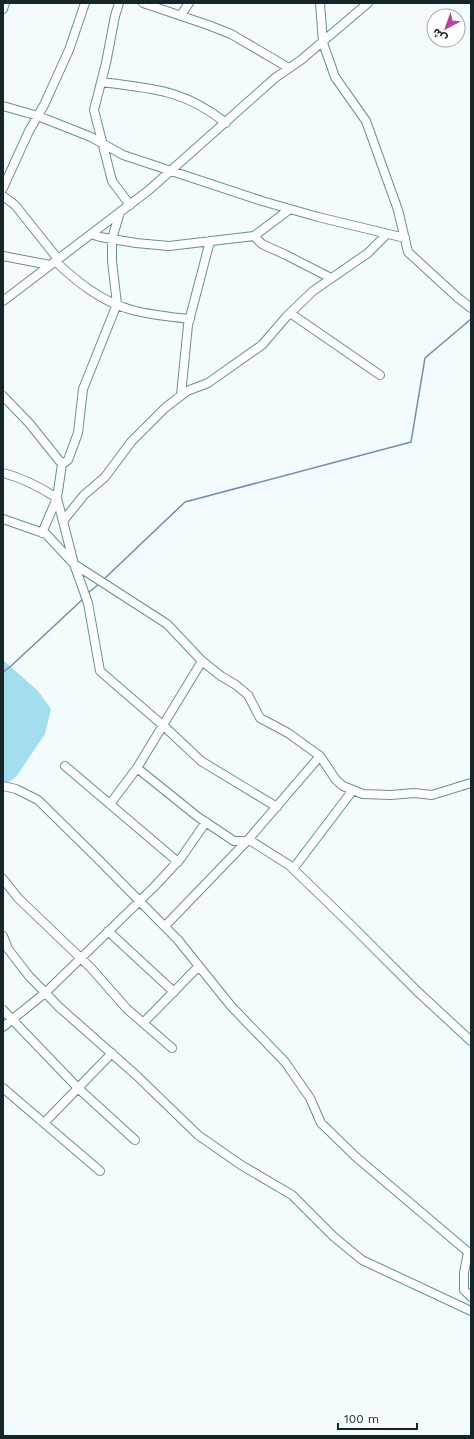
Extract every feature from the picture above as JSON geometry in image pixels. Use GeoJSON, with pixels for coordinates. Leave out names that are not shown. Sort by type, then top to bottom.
{"type":"FeatureCollection","features":[{"type":"Feature","properties":{"kind":"street"},"geometry":{"type":"LineString","coordinates":[[3,9],[5,3]]}},
{"type":"Feature","properties":{"kind":"street"},"geometry":{"type":"LineString","coordinates":[[3,188],[69,50],[85,3]]}},
{"type":"Feature","properties":{"kind":"street"},"geometry":{"type":"LineString","coordinates":[[119,3],[102,82],[94,110],[104,144],[112,181],[130,205]]}},
{"type":"Feature","properties":{"kind":"street"},"geometry":{"type":"LineString","coordinates":[[143,3],[181,15],[231,34],[289,68]]}},
{"type":"Feature","properties":{"kind":"street"},"geometry":{"type":"LineString","coordinates":[[181,15],[189,3]]}},
{"type":"Feature","properties":{"kind":"street"},"geometry":{"type":"LineString","coordinates":[[320,3],[323,40],[335,77],[366,120],[398,210],[408,252],[471,308]]}},
{"type":"Feature","properties":{"kind":"street"},"geometry":{"type":"LineString","coordinates":[[3,301],[130,205],[226,123],[275,78],[301,60],[368,3]]}},
{"type":"Feature","properties":{"kind":"street"},"geometry":{"type":"LineString","coordinates":[[102,82],[141,86],[167,91],[189,99],[212,112],[226,123]]}},
{"type":"Feature","properties":{"kind":"street"},"geometry":{"type":"LineString","coordinates":[[3,106],[38,116],[91,138],[123,155],[290,209],[405,238]]}},
{"type":"Feature","properties":{"kind":"street"},"geometry":{"type":"LineString","coordinates":[[3,196],[15,205],[54,262],[89,291],[131,310],[158,316],[190,319]]}},
{"type":"Feature","properties":{"kind":"street"},"geometry":{"type":"LineString","coordinates":[[91,234],[136,243],[169,246],[254,236],[290,209]]}},
{"type":"Feature","properties":{"kind":"street"},"geometry":{"type":"LineString","coordinates":[[62,464],[68,460],[78,433],[83,389],[117,304],[112,261],[112,239],[120,212]]}},
{"type":"Feature","properties":{"kind":"street"},"geometry":{"type":"LineString","coordinates":[[63,521],[84,495],[105,477],[130,442],[165,408],[187,391],[208,383],[262,345],[290,313],[313,291],[368,253],[387,234]]}},
{"type":"Feature","properties":{"kind":"street"},"geometry":{"type":"LineString","coordinates":[[254,236],[262,244],[331,278]]}},
{"type":"Feature","properties":{"kind":"street"},"geometry":{"type":"LineString","coordinates":[[181,396],[190,319],[210,240]]}},
{"type":"Feature","properties":{"kind":"street"},"geometry":{"type":"LineString","coordinates":[[3,256],[54,262]]}},
{"type":"Feature","properties":{"kind":"street"},"geometry":{"type":"LineString","coordinates":[[290,313],[380,375]]}},
{"type":"Feature","properties":{"kind":"street"},"geometry":{"type":"LineString","coordinates":[[3,396],[29,423],[62,464],[57,498],[42,533]]}},
{"type":"Feature","properties":{"kind":"street"},"geometry":{"type":"LineString","coordinates":[[3,473],[18,477],[57,498],[74,564],[88,603],[100,671],[201,761],[277,807]]}},
{"type":"Feature","properties":{"kind":"street"},"geometry":{"type":"LineString","coordinates":[[3,519],[46,534],[74,564],[167,624],[202,661],[248,695],[260,718],[288,732],[320,756],[336,780],[343,786],[363,794],[391,795],[414,793],[432,795],[471,783]]}},
{"type":"Feature","properties":{"kind":"street"},"geometry":{"type":"LineString","coordinates":[[110,804],[137,768],[202,661]]}},
{"type":"Feature","properties":{"kind":"street"},"geometry":{"type":"LineString","coordinates":[[165,926],[277,807],[320,756]]}},
{"type":"Feature","properties":{"kind":"street"},"geometry":{"type":"LineString","coordinates":[[65,766],[178,862]]}},
{"type":"Feature","properties":{"kind":"street"},"geometry":{"type":"LineString","coordinates":[[137,768],[162,789],[234,841],[251,841],[293,869],[418,992],[471,1041]]}},
{"type":"Feature","properties":{"kind":"street"},"geometry":{"type":"LineString","coordinates":[[3,786],[16,789],[38,800],[165,926],[178,940],[230,1006],[284,1062],[310,1098],[321,1124],[356,1157],[468,1252],[464,1273],[464,1290],[471,1297]]}},
{"type":"Feature","properties":{"kind":"street"},"geometry":{"type":"LineString","coordinates":[[293,869],[353,790]]}},
{"type":"Feature","properties":{"kind":"street"},"geometry":{"type":"LineString","coordinates":[[3,1027],[45,993],[178,862],[206,822]]}},
{"type":"Feature","properties":{"kind":"street"},"geometry":{"type":"LineString","coordinates":[[3,879],[18,898],[80,958],[127,1009],[172,1048]]}},
{"type":"Feature","properties":{"kind":"street"},"geometry":{"type":"LineString","coordinates":[[108,931],[174,992]]}},
{"type":"Feature","properties":{"kind":"street"},"geometry":{"type":"LineString","coordinates":[[4,940],[8,949],[28,976],[59,1007],[112,1053],[198,1135],[241,1166],[292,1195],[316,1220],[354,1255],[471,1311]]}},
{"type":"Feature","properties":{"kind":"street"},"geometry":{"type":"LineString","coordinates":[[144,1023],[199,966]]}},
{"type":"Feature","properties":{"kind":"street"},"geometry":{"type":"LineString","coordinates":[[3,1010],[78,1088],[136,1140]]}},
{"type":"Feature","properties":{"kind":"street"},"geometry":{"type":"LineString","coordinates":[[44,1123],[112,1053]]}},
{"type":"Feature","properties":{"kind":"street"},"geometry":{"type":"LineString","coordinates":[[3,1088],[100,1171]]}},
{"type":"Feature","properties":{"kind":"shaded area"},"geometry":{"type":"Polygon","coordinates":[[[3,660],[38,691],[51,709],[45,734],[16,777],[3,786],[3,660]]]}},
{"type":"Feature","properties":{"kind":"waterway"},"geometry":{"type":"LineString","coordinates":[[103,580],[185,502],[411,442],[425,358],[471,319]]}},
{"type":"Feature","properties":{"kind":"waterway"},"geometry":{"type":"LineString","coordinates":[[88,593],[99,584]]}},
{"type":"Feature","properties":{"kind":"waterway"},"geometry":{"type":"LineString","coordinates":[[3,672],[83,599]]}}]}
